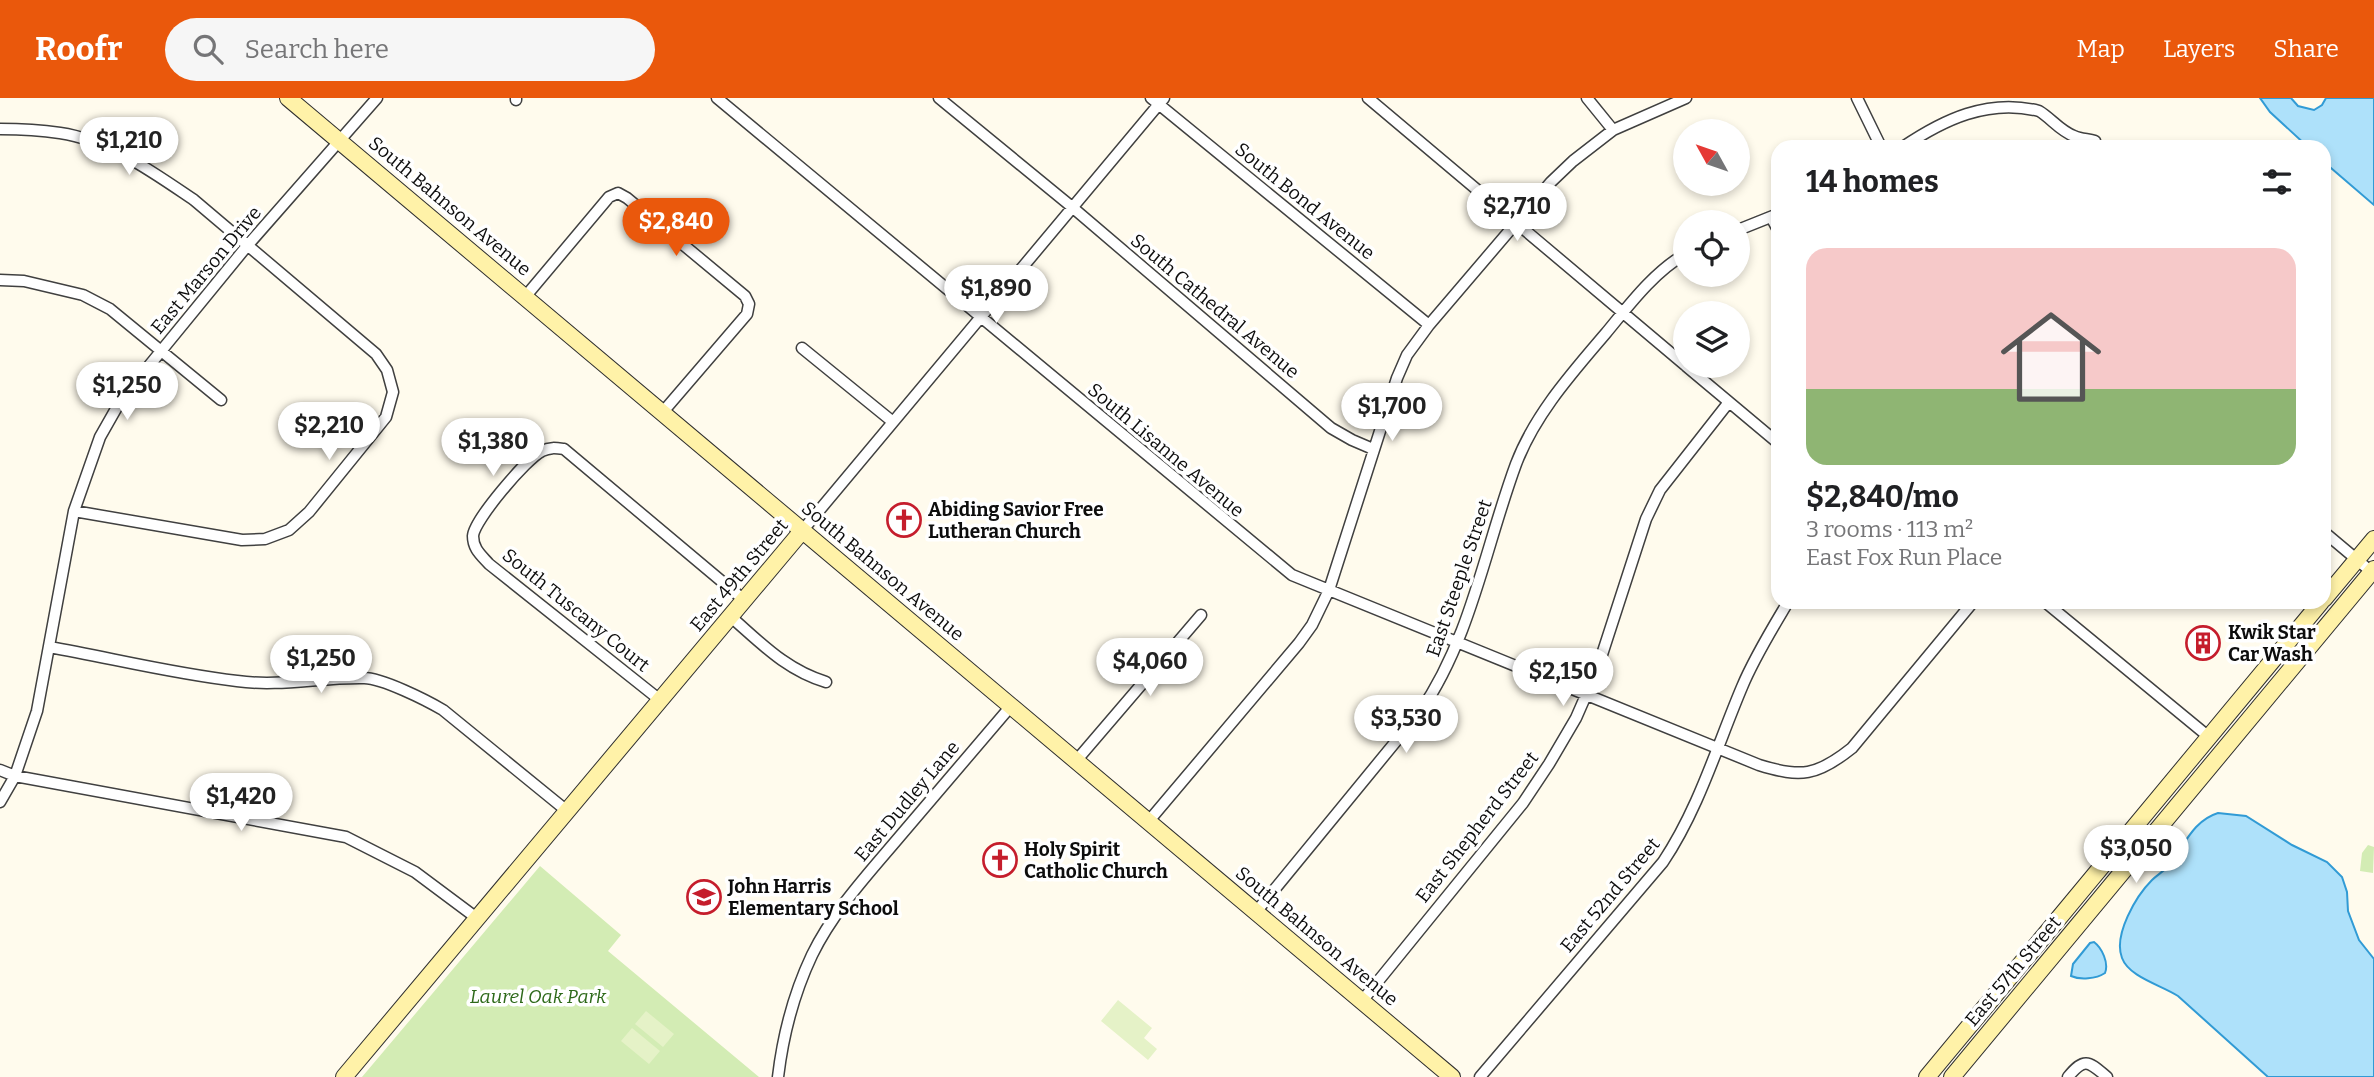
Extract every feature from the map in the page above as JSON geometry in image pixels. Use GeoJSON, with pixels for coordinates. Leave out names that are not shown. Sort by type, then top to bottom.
{"type":"FeatureCollection","features":[{"type":"Feature","properties":{"kind":"street","name":"South Bahnson Avenue"},"geometry":{"type":"LineString","coordinates":[[288,98],[1452,1077]]}},
{"type":"Feature","properties":{"kind":"street","name":"East Marson Drive"},"geometry":{"type":"LineString","coordinates":[[0,802],[15,776],[37,711],[74,511],[100,437],[121,400],[247,246],[377,98]]}},
{"type":"Feature","properties":{"kind":"street","name":"South Lisanne Avenue"},"geometry":{"type":"LineString","coordinates":[[717,98],[1292,575],[1718,748],[1789,774],[1812,772],[1831,765],[1852,748],[1967,609]]}},
{"type":"Feature","properties":{"kind":"street","name":"South Cathedral Avenue"},"geometry":{"type":"LineString","coordinates":[[939,98],[1072,207],[1331,428],[1373,449]]}},
{"type":"Feature","properties":{"kind":"street"},"geometry":{"type":"LineString","coordinates":[[1368,98],[1673,354]]}},
{"type":"Feature","properties":{"kind":"street"},"geometry":{"type":"LineString","coordinates":[[1587,98],[1613,130]]}},
{"type":"Feature","properties":{"kind":"street"},"geometry":{"type":"LineString","coordinates":[[1148,822],[1312,625],[1329,590],[1373,449],[1407,355],[1429,325],[1515,221],[1573,161],[1613,130],[1686,98]]}},
{"type":"Feature","properties":{"kind":"street"},"geometry":{"type":"LineString","coordinates":[[1857,98],[1878,140]]}},
{"type":"Feature","properties":{"kind":"street","name":"East 49th Street"},"geometry":{"type":"LineString","coordinates":[[344,1077],[981,319],[1158,100]]}},
{"type":"Feature","properties":{"kind":"street","name":"South Bond Avenue"},"geometry":{"type":"LineString","coordinates":[[1158,100],[1429,325]]}},
{"type":"Feature","properties":{"kind":"street"},"geometry":{"type":"LineString","coordinates":[[1913,140],[1956,110],[1973,104],[2007,100],[2023,103],[2039,111],[2073,136],[2091,140]]}},
{"type":"Feature","properties":{"kind":"street"},"geometry":{"type":"LineString","coordinates":[[0,129],[60,133],[118,152],[194,200],[376,354],[387,370],[393,392],[386,417],[309,512],[289,530],[265,539],[243,540],[74,511]]}},
{"type":"Feature","properties":{"kind":"street"},"geometry":{"type":"LineString","coordinates":[[525,297],[609,197],[618,193],[745,296],[749,304],[747,314],[663,413]]}},
{"type":"Feature","properties":{"kind":"street"},"geometry":{"type":"LineString","coordinates":[[1750,225],[1771,217]]}},
{"type":"Feature","properties":{"kind":"street","name":"East Steeple Street"},"geometry":{"type":"LineString","coordinates":[[1256,912],[1420,712],[1441,680],[1458,642],[1517,463],[1532,431],[1567,380],[1623,313],[1657,275],[1673,263]]}},
{"type":"Feature","properties":{"kind":"street"},"geometry":{"type":"LineString","coordinates":[[0,280],[24,281],[83,295],[110,309],[221,400]]}},
{"type":"Feature","properties":{"kind":"street"},"geometry":{"type":"LineString","coordinates":[[802,348],[893,422]]}},
{"type":"Feature","properties":{"kind":"street"},"geometry":{"type":"LineString","coordinates":[[1701,378],[1771,437]]}},
{"type":"Feature","properties":{"kind":"street","name":"East Shepherd Street"},"geometry":{"type":"LineString","coordinates":[[1362,1001],[1523,803],[1563,741],[1597,670],[1650,510],[1678,464],[1729,402]]}},
{"type":"Feature","properties":{"kind":"street","name":"South Tuscany Court"},"geometry":{"type":"LineString","coordinates":[[660,700],[489,564],[476,550],[473,532],[479,520],[533,457],[553,447],[564,449],[744,600]]}},
{"type":"Feature","properties":{"kind":"street"},"geometry":{"type":"LineString","coordinates":[[2331,538],[2373,572]]}},
{"type":"Feature","properties":{"kind":"street","name":"East 57th Street"},"geometry":{"type":"LineString","coordinates":[[2331,591],[2374,539]]}},
{"type":"Feature","properties":{"kind":"street","name":"East 57th Street"},"geometry":{"type":"LineString","coordinates":[[1952,1077],[2373,572]]}},
{"type":"Feature","properties":{"kind":"street","name":"East 52nd Street"},"geometry":{"type":"LineString","coordinates":[[1480,1077],[1663,862],[1693,811],[1743,684],[1784,609]]}},
{"type":"Feature","properties":{"kind":"street"},"geometry":{"type":"LineString","coordinates":[[2054,609],[2209,737]]}},
{"type":"Feature","properties":{"kind":"street","name":"East 57th Street"},"geometry":{"type":"LineString","coordinates":[[1927,1077],[2316,609]]}},
{"type":"Feature","properties":{"kind":"street"},"geometry":{"type":"LineString","coordinates":[[1076,761],[1201,615]]}},
{"type":"Feature","properties":{"kind":"street"},"geometry":{"type":"LineString","coordinates":[[731,617],[791,667],[804,675],[826,682]]}},
{"type":"Feature","properties":{"kind":"street"},"geometry":{"type":"LineString","coordinates":[[49,647],[236,681],[274,683],[367,678],[443,709],[567,811]]}},
{"type":"Feature","properties":{"kind":"street","name":"East Dudley Lane"},"geometry":{"type":"LineString","coordinates":[[778,1077],[781,1048],[794,999],[812,955],[833,920],[876,865],[1011,706]]}},
{"type":"Feature","properties":{"kind":"street"},"geometry":{"type":"LineString","coordinates":[[0,770],[15,776],[346,837],[415,872],[478,919]]}},
{"type":"Feature","properties":{"kind":"street"},"geometry":{"type":"LineString","coordinates":[[2068,1077],[2084,1062],[2091,1063],[2107,1077]]}},
{"type":"Feature","properties":{"kind":"green space"},"geometry":{"type":"Polygon","coordinates":[[[2368,845],[2374,847],[2373,873],[2360,871],[2362,853],[2368,845]]]}},
{"type":"Feature","properties":{"kind":"green space","name":"Laurel Oak Park"},"geometry":{"type":"Polygon","coordinates":[[[540,866],[621,935],[608,951],[759,1077],[362,1077],[540,866]]]}},
{"type":"Feature","properties":{"kind":"green space"},"geometry":{"type":"Polygon","coordinates":[[[1118,1000],[1152,1028],[1144,1038],[1157,1049],[1148,1060],[1101,1021],[1118,1000]]]}},
{"type":"Feature","properties":{"kind":"green space"},"geometry":{"type":"Polygon","coordinates":[[[646,1011],[674,1034],[663,1047],[635,1024],[646,1011]]]}},
{"type":"Feature","properties":{"kind":"green space"},"geometry":{"type":"Polygon","coordinates":[[[632,1028],[660,1051],[649,1064],[621,1041],[632,1028]]]}},
{"type":"Feature","properties":{"kind":"water"},"geometry":{"type":"Polygon","coordinates":[[[2260,98],[2291,98],[2298,106],[2314,110],[2322,105],[2326,98],[2374,98],[2374,205],[2331,168],[2331,140],[2300,140],[2270,112],[2260,98]]]}},
{"type":"Feature","properties":{"kind":"water"},"geometry":{"type":"Polygon","coordinates":[[[2218,813],[2246,816],[2292,845],[2327,862],[2342,877],[2347,892],[2348,911],[2359,940],[2374,959],[2374,1077],[2268,1077],[2178,996],[2138,975],[2126,965],[2120,949],[2121,938],[2133,906],[2152,880],[2168,866],[2195,828],[2218,813]]]}},
{"type":"Feature","properties":{"kind":"water"},"geometry":{"type":"Polygon","coordinates":[[[2094,942],[2104,956],[2105,973],[2088,978],[2071,976],[2073,964],[2090,943],[2094,942]]]}},
{"type":"Feature","properties":{"kind":"place","name":"Abiding Savior Free Lutheran Church"},"geometry":{"type":"Point","coordinates":[904,520]}},
{"type":"Feature","properties":{"kind":"place","name":"Kwik Star Car Wash"},"geometry":{"type":"Point","coordinates":[2203,643]}},
{"type":"Feature","properties":{"kind":"place","name":"Holy Spirit Catholic Church"},"geometry":{"type":"Point","coordinates":[1000,860]}},
{"type":"Feature","properties":{"kind":"place","name":"John Harris Elementary School"},"geometry":{"type":"Point","coordinates":[704,897]}}]}
